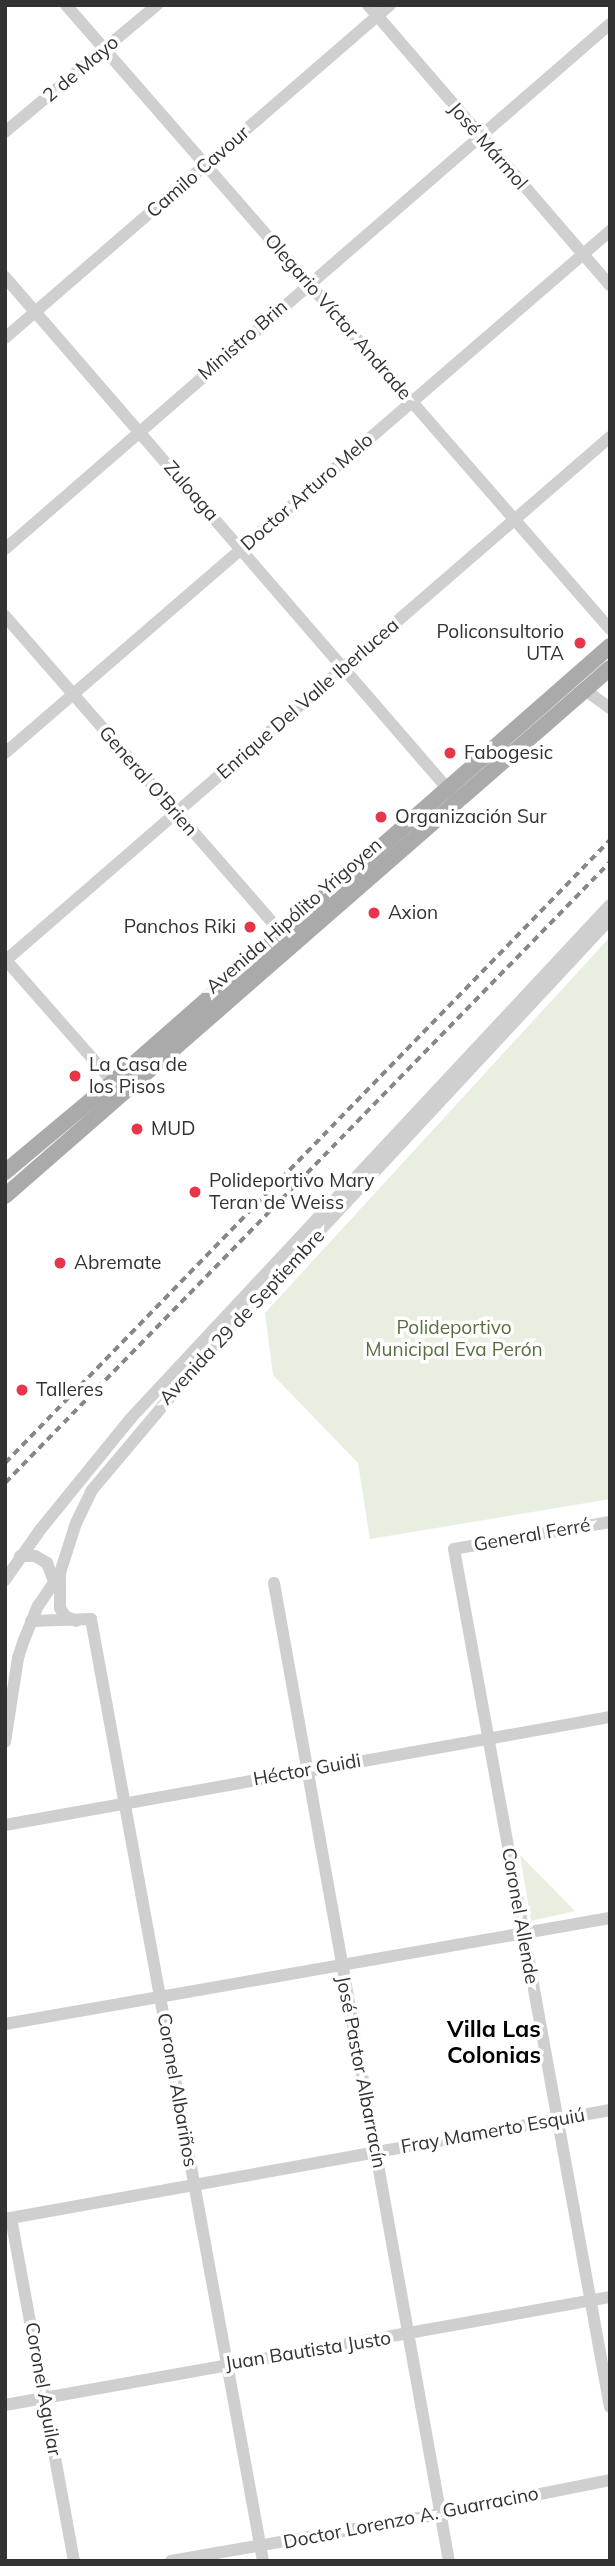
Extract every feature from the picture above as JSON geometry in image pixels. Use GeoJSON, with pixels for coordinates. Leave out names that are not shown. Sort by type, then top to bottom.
{"type":"FeatureCollection","features":[{"type":"Feature","properties":{"kind":"main road","name":"Avenida Hipólito Yrigoyen"},"geometry":{"type":"LineString","coordinates":[[5,1196],[452,794],[610,646]]}},
{"type":"Feature","properties":{"kind":"main road","name":"Avenida Hipólito Yrigoyen"},"geometry":{"type":"LineString","coordinates":[[452,794],[610,668]]}},
{"type":"Feature","properties":{"kind":"main road","name":"Avenida Hipólito Yrigoyen"},"geometry":{"type":"LineString","coordinates":[[5,1172],[288,940]]}},
{"type":"Feature","properties":{"kind":"street","name":"Olegario Víctor Andrade"},"geometry":{"type":"LineString","coordinates":[[66,5],[610,629]]}},
{"type":"Feature","properties":{"kind":"street","name":"2 de Mayo"},"geometry":{"type":"LineString","coordinates":[[5,132],[157,5]]}},
{"type":"Feature","properties":{"kind":"street","name":"José Mármol"},"geometry":{"type":"LineString","coordinates":[[368,5],[610,285]]}},
{"type":"Feature","properties":{"kind":"street","name":"Camilo Cavour"},"geometry":{"type":"LineString","coordinates":[[5,338],[390,5]]}},
{"type":"Feature","properties":{"kind":"street","name":"Ministro Brin"},"geometry":{"type":"LineString","coordinates":[[5,549],[308,283],[610,24]]}},
{"type":"Feature","properties":{"kind":"street","name":"Doctor Arturo Melo"},"geometry":{"type":"LineString","coordinates":[[5,753],[610,231]]}},
{"type":"Feature","properties":{"kind":"street","name":"Zuloaga"},"geometry":{"type":"LineString","coordinates":[[5,277],[452,794]]}},
{"type":"Feature","properties":{"kind":"street","name":"Enrique Del Valle Iberlucea"},"geometry":{"type":"LineString","coordinates":[[5,960],[610,437]]}},
{"type":"Feature","properties":{"kind":"street","name":"General O'Brien"},"geometry":{"type":"LineString","coordinates":[[5,616],[288,940]]}},
{"type":"Feature","properties":{"kind":"street"},"geometry":{"type":"LineString","coordinates":[[585,690],[610,708]]}},
{"type":"Feature","properties":{"kind":"street","name":"Avenida 29 de Septiembre"},"geometry":{"type":"LineString","coordinates":[[5,1580],[20,1556],[131,1418],[610,905]]}},
{"type":"Feature","properties":{"kind":"street","name":"Avenida 29 de Septiembre"},"geometry":{"type":"LineString","coordinates":[[5,1742],[11,1661],[57,1578],[83,1504],[157,1409],[610,919]]}},
{"type":"Feature","properties":{"kind":"street"},"geometry":{"type":"LineString","coordinates":[[5,960],[113,1082]]}},
{"type":"Feature","properties":{"kind":"street","name":"General Ferré"},"geometry":{"type":"LineString","coordinates":[[454,1549],[610,1522]]}},
{"type":"Feature","properties":{"kind":"street","name":"Coronel Allende"},"geometry":{"type":"LineString","coordinates":[[454,1549],[610,2407]]}},
{"type":"Feature","properties":{"kind":"street"},"geometry":{"type":"LineString","coordinates":[[20,1556],[41,1559],[51,1569],[57,1578],[60,1608],[65,1616],[76,1621]]}},
{"type":"Feature","properties":{"kind":"street","name":"José Pastor Albarracín"},"geometry":{"type":"LineString","coordinates":[[274,1583],[449,2561]]}},
{"type":"Feature","properties":{"kind":"street","name":"Coronel Albariños"},"geometry":{"type":"LineString","coordinates":[[76,1621],[91,1619],[263,2561]]}},
{"type":"Feature","properties":{"kind":"street"},"geometry":{"type":"LineString","coordinates":[[31,1621],[76,1621]]}},
{"type":"Feature","properties":{"kind":"street","name":"Héctor Guidi"},"geometry":{"type":"LineString","coordinates":[[5,1825],[610,1717]]}},
{"type":"Feature","properties":{"kind":"street"},"geometry":{"type":"LineString","coordinates":[[5,2024],[610,1918]]}},
{"type":"Feature","properties":{"kind":"street","name":"Fray Mamerto Esquiú"},"geometry":{"type":"LineString","coordinates":[[8,2218],[610,2110]]}},
{"type":"Feature","properties":{"kind":"street","name":"Coronel Aguilar"},"geometry":{"type":"LineString","coordinates":[[8,2218],[45,2398],[74,2561]]}},
{"type":"Feature","properties":{"kind":"street","name":"Juan Bautista Justo"},"geometry":{"type":"LineString","coordinates":[[5,2405],[227,2363],[410,2334],[610,2297]]}},
{"type":"Feature","properties":{"kind":"street","name":"Doctor Lorenzo A. Guarracino"},"geometry":{"type":"LineString","coordinates":[[171,2561],[440,2514],[610,2480]]}},
{"type":"Feature","properties":{"kind":"green space","name":"Polideportivo Municipal Eva Perón"},"geometry":{"type":"Polygon","coordinates":[[[610,937],[610,1499],[370,1539],[358,1463],[273,1375],[265,1313],[610,937]]]}},
{"type":"Feature","properties":{"kind":"green space"},"geometry":{"type":"Polygon","coordinates":[[[520,1855],[575,1911],[531,1921],[520,1855]]]}},
{"type":"Feature","properties":{"kind":"railway"},"geometry":{"type":"LineString","coordinates":[[5,1463],[610,840]]}},
{"type":"Feature","properties":{"kind":"railway"},"geometry":{"type":"LineString","coordinates":[[5,1483],[610,862]]}},
{"type":"Feature","properties":{"kind":"place","name":"Policonsultorio UTA"},"geometry":{"type":"Point","coordinates":[580,643]}},
{"type":"Feature","properties":{"kind":"place","name":"Fabogesic"},"geometry":{"type":"Point","coordinates":[450,753]}},
{"type":"Feature","properties":{"kind":"place","name":"Organización Sur"},"geometry":{"type":"Point","coordinates":[381,817]}},
{"type":"Feature","properties":{"kind":"place","name":"Axion"},"geometry":{"type":"Point","coordinates":[374,913]}},
{"type":"Feature","properties":{"kind":"place","name":"Panchos Riki"},"geometry":{"type":"Point","coordinates":[250,927]}},
{"type":"Feature","properties":{"kind":"place","name":"La Casa de los Pisos"},"geometry":{"type":"Point","coordinates":[75,1076]}},
{"type":"Feature","properties":{"kind":"place","name":"MUD"},"geometry":{"type":"Point","coordinates":[137,1129]}},
{"type":"Feature","properties":{"kind":"place","name":"Polideportivo Mary Teran de Weiss"},"geometry":{"type":"Point","coordinates":[195,1192]}},
{"type":"Feature","properties":{"kind":"place","name":"Abremate"},"geometry":{"type":"Point","coordinates":[60,1263]}},
{"type":"Feature","properties":{"kind":"place","name":"Talleres"},"geometry":{"type":"Point","coordinates":[22,1390]}},
{"type":"Feature","properties":{"kind":"district","name":"Villa Las Colonias"},"geometry":{"type":"Point","coordinates":[494,2042]}}]}
